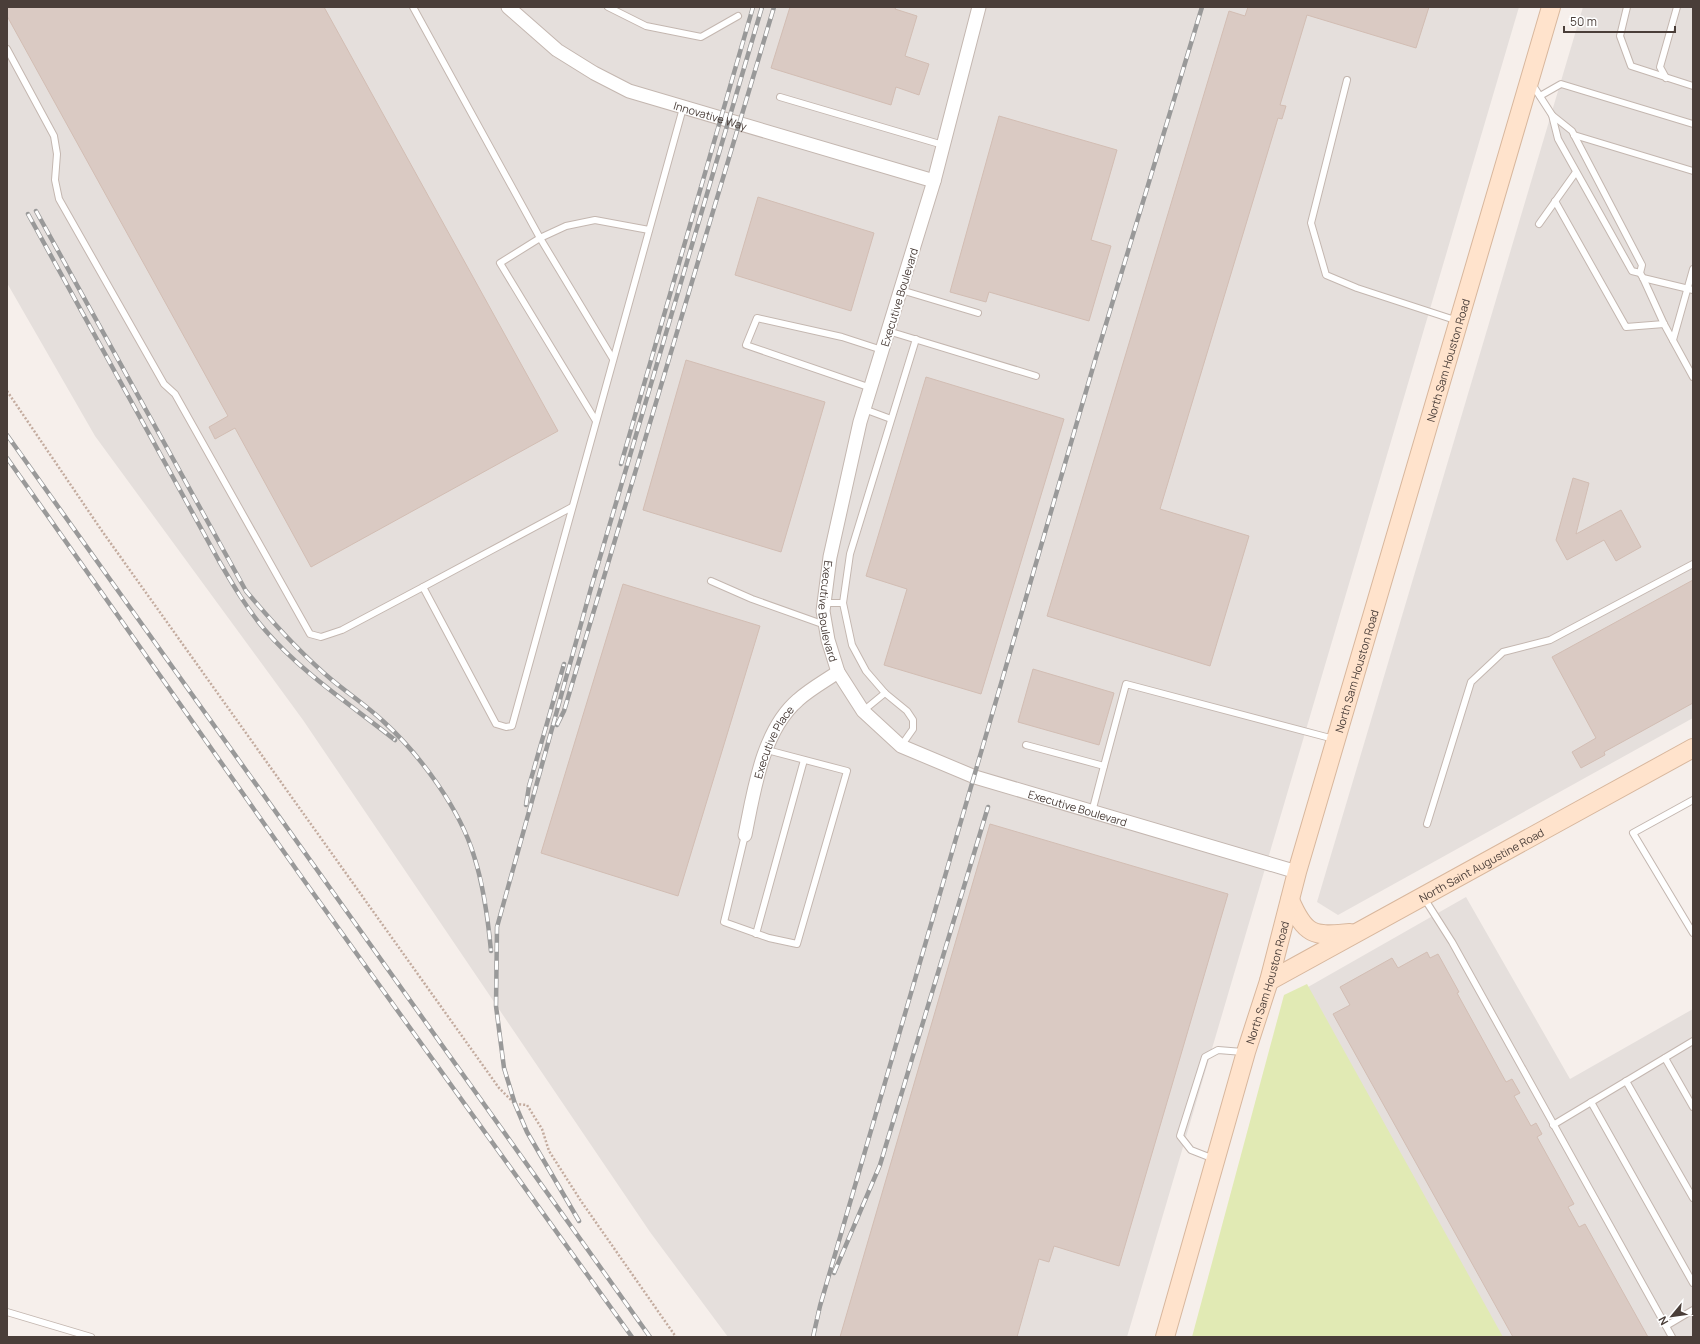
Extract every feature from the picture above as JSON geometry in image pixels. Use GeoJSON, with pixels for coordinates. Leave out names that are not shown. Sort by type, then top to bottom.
{"type":"FeatureCollection","features":[{"type":"Feature","properties":{"kind":"street","name":"Innovative Way"},"geometry":{"type":"LineString","coordinates":[[508,7],[557,50],[594,74],[628,91],[934,181]]}},
{"type":"Feature","properties":{"kind":"street","name":"Executive Boulevard"},"geometry":{"type":"LineString","coordinates":[[979,7],[934,181],[864,409],[830,558],[824,603],[825,625],[838,672],[864,711],[901,746],[975,777],[1297,872]]}},
{"type":"Feature","properties":{"kind":"street","name":"North Sam Houston Road"},"geometry":{"type":"LineString","coordinates":[[1165,1337],[1246,1052],[1269,981],[1297,872],[1552,7]]}},
{"type":"Feature","properties":{"kind":"street","name":"Executive Place"},"geometry":{"type":"LineString","coordinates":[[745,835],[757,777],[776,725],[798,700],[838,672]]}},
{"type":"Feature","properties":{"kind":"street","name":"North Saint Augustine Road"},"geometry":{"type":"LineString","coordinates":[[1269,981],[1693,748]]}},
{"type":"Feature","properties":{"kind":"street"},"geometry":{"type":"LineString","coordinates":[[1290,900],[1302,925],[1312,932],[1326,936],[1358,932]]}},
{"type":"Feature","properties":{"kind":"lane"},"geometry":{"type":"LineString","coordinates":[[413,7],[540,238],[613,359]]}},
{"type":"Feature","properties":{"kind":"lane"},"geometry":{"type":"LineString","coordinates":[[608,7],[646,26],[701,37],[738,16]]}},
{"type":"Feature","properties":{"kind":"lane"},"geometry":{"type":"LineString","coordinates":[[1627,7],[1620,36],[1632,66],[1693,86]]}},
{"type":"Feature","properties":{"kind":"lane"},"geometry":{"type":"LineString","coordinates":[[1666,78],[1660,67],[1677,7]]}},
{"type":"Feature","properties":{"kind":"lane"},"geometry":{"type":"LineString","coordinates":[[7,50],[54,136],[57,154],[55,180],[59,199],[164,384],[175,394],[310,634],[321,637],[342,630],[572,507]]}},
{"type":"Feature","properties":{"kind":"lane"},"geometry":{"type":"LineString","coordinates":[[1347,80],[1311,222],[1326,275],[1357,288],[1460,322]]}},
{"type":"Feature","properties":{"kind":"lane"},"geometry":{"type":"LineString","coordinates":[[1530,80],[1552,115],[1558,139],[1632,271],[1642,276],[1690,289]]}},
{"type":"Feature","properties":{"kind":"lane"},"geometry":{"type":"LineString","coordinates":[[1540,96],[1562,84],[1693,124]]}},
{"type":"Feature","properties":{"kind":"lane"},"geometry":{"type":"LineString","coordinates":[[780,97],[943,145]]}},
{"type":"Feature","properties":{"kind":"lane"},"geometry":{"type":"LineString","coordinates":[[423,587],[496,724],[506,727],[512,726],[683,108]]}},
{"type":"Feature","properties":{"kind":"lane"},"geometry":{"type":"LineString","coordinates":[[1552,115],[1572,130],[1642,265],[1642,276],[1664,324],[1693,377]]}},
{"type":"Feature","properties":{"kind":"lane"},"geometry":{"type":"LineString","coordinates":[[1574,135],[1693,171]]}},
{"type":"Feature","properties":{"kind":"lane"},"geometry":{"type":"LineString","coordinates":[[1539,224],[1576,172]]}},
{"type":"Feature","properties":{"kind":"lane"},"geometry":{"type":"LineString","coordinates":[[1555,201],[1626,327],[1664,324]]}},
{"type":"Feature","properties":{"kind":"lane"},"geometry":{"type":"LineString","coordinates":[[596,421],[500,263],[540,238],[566,226],[595,220],[649,230]]}},
{"type":"Feature","properties":{"kind":"lane"},"geometry":{"type":"LineString","coordinates":[[1673,340],[1690,289],[1693,269]]}},
{"type":"Feature","properties":{"kind":"lane"},"geometry":{"type":"LineString","coordinates":[[901,290],[978,313]]}},
{"type":"Feature","properties":{"kind":"lane"},"geometry":{"type":"LineString","coordinates":[[871,388],[746,345],[757,318],[842,337],[882,350]]}},
{"type":"Feature","properties":{"kind":"lane"},"geometry":{"type":"LineString","coordinates":[[888,331],[1036,376]]}},
{"type":"Feature","properties":{"kind":"lane"},"geometry":{"type":"LineString","coordinates":[[901,746],[913,728],[912,720],[907,711],[885,693],[866,671],[852,645],[843,603],[850,554],[916,339]]}},
{"type":"Feature","properties":{"kind":"lane"},"geometry":{"type":"LineString","coordinates":[[864,409],[891,419]]}},
{"type":"Feature","properties":{"kind":"lane"},"geometry":{"type":"LineString","coordinates":[[1427,824],[1471,682],[1503,652],[1550,640],[1693,564]]}},
{"type":"Feature","properties":{"kind":"lane"},"geometry":{"type":"LineString","coordinates":[[711,581],[752,599],[825,625]]}},
{"type":"Feature","properties":{"kind":"lane"},"geometry":{"type":"LineString","coordinates":[[824,603],[843,603]]}},
{"type":"Feature","properties":{"kind":"lane"},"geometry":{"type":"LineString","coordinates":[[1092,812],[1126,684],[1336,740]]}},
{"type":"Feature","properties":{"kind":"lane"},"geometry":{"type":"LineString","coordinates":[[864,711],[885,693]]}},
{"type":"Feature","properties":{"kind":"lane"},"geometry":{"type":"LineString","coordinates":[[1026,745],[1104,766]]}},
{"type":"Feature","properties":{"kind":"lane"},"geometry":{"type":"LineString","coordinates":[[745,835],[724,922],[769,938],[797,944],[847,771],[767,750]]}},
{"type":"Feature","properties":{"kind":"lane"},"geometry":{"type":"LineString","coordinates":[[756,934],[804,760]]}},
{"type":"Feature","properties":{"kind":"lane"},"geometry":{"type":"LineString","coordinates":[[1693,800],[1633,833],[1693,933]]}},
{"type":"Feature","properties":{"kind":"lane"},"geometry":{"type":"LineString","coordinates":[[1423,896],[1452,942],[1672,1337]]}},
{"type":"Feature","properties":{"kind":"lane"},"geometry":{"type":"LineString","coordinates":[[1553,1125],[1693,1042]]}},
{"type":"Feature","properties":{"kind":"lane"},"geometry":{"type":"LineString","coordinates":[[1215,1159],[1191,1150],[1180,1136],[1205,1057],[1218,1050],[1246,1052]]}},
{"type":"Feature","properties":{"kind":"lane"},"geometry":{"type":"LineString","coordinates":[[1665,1058],[1693,1107]]}},
{"type":"Feature","properties":{"kind":"lane"},"geometry":{"type":"LineString","coordinates":[[1626,1081],[1693,1198]]}},
{"type":"Feature","properties":{"kind":"lane"},"geometry":{"type":"LineString","coordinates":[[1591,1102],[1693,1283]]}},
{"type":"Feature","properties":{"kind":"lane"},"geometry":{"type":"LineString","coordinates":[[1666,1326],[1693,1310]]}},
{"type":"Feature","properties":{"kind":"lane"},"geometry":{"type":"LineString","coordinates":[[7,1312],[91,1337]]}},
{"type":"Feature","properties":{"kind":"path"},"geometry":{"type":"LineString","coordinates":[[7,391],[98,525],[499,1088],[515,1104],[527,1105],[542,1129],[549,1151],[581,1201],[676,1337]]}},
{"type":"Feature","properties":{"kind":"shaded area"},"geometry":{"type":"Polygon","coordinates":[[[7,7],[1519,7],[1127,1337],[728,1337],[650,1232],[303,720],[95,436],[7,283],[7,7]]]}},
{"type":"Feature","properties":{"kind":"shaded area"},"geometry":{"type":"Polygon","coordinates":[[[1583,7],[1693,7],[1693,718],[1338,915],[1317,902],[1583,7]]]}},
{"type":"Feature","properties":{"kind":"shaded area"},"geometry":{"type":"Polygon","coordinates":[[[1466,897],[1570,1079],[1693,1009],[1693,1337],[1498,1337],[1301,991],[1466,897]]]}},
{"type":"Feature","properties":{"kind":"green space"},"geometry":{"type":"Polygon","coordinates":[[[1307,984],[1503,1337],[1192,1337],[1284,995],[1307,984]]]}},
{"type":"Feature","properties":{"kind":"building"},"geometry":{"type":"Polygon","coordinates":[[[7,7],[324,7],[558,431],[311,567],[235,428],[215,439],[209,427],[228,416],[7,16],[7,7]]]}},
{"type":"Feature","properties":{"kind":"building"},"geometry":{"type":"Polygon","coordinates":[[[790,7],[896,7],[895,9],[917,16],[905,56],[929,64],[919,95],[896,87],[891,105],[771,68],[790,7]]]}},
{"type":"Feature","properties":{"kind":"building"},"geometry":{"type":"Polygon","coordinates":[[[1248,7],[1429,7],[1416,48],[1307,15],[1280,105],[1286,106],[1282,119],[1278,118],[1160,509],[1249,536],[1210,666],[1047,616],[1229,11],[1245,16],[1248,7]]]}},
{"type":"Feature","properties":{"kind":"building"},"geometry":{"type":"Polygon","coordinates":[[[999,116],[1117,150],[1091,240],[1111,246],[1089,321],[989,292],[986,302],[950,292],[999,116]]]}},
{"type":"Feature","properties":{"kind":"building"},"geometry":{"type":"Polygon","coordinates":[[[758,197],[874,233],[851,311],[735,275],[758,197]]]}},
{"type":"Feature","properties":{"kind":"building"},"geometry":{"type":"Polygon","coordinates":[[[686,360],[825,402],[781,552],[643,510],[686,360]]]}},
{"type":"Feature","properties":{"kind":"building"},"geometry":{"type":"Polygon","coordinates":[[[926,377],[1064,419],[981,694],[884,665],[907,589],[866,576],[926,377]]]}},
{"type":"Feature","properties":{"kind":"building"},"geometry":{"type":"Polygon","coordinates":[[[1573,478],[1589,483],[1576,534],[1621,510],[1641,547],[1616,561],[1604,540],[1567,560],[1556,540],[1573,478]]]}},
{"type":"Feature","properties":{"kind":"building"},"geometry":{"type":"Polygon","coordinates":[[[1693,580],[1693,703],[1604,752],[1605,755],[1581,768],[1572,752],[1596,738],[1552,657],[1693,580]]]}},
{"type":"Feature","properties":{"kind":"building"},"geometry":{"type":"Polygon","coordinates":[[[623,584],[760,626],[678,896],[541,853],[623,584]]]}},
{"type":"Feature","properties":{"kind":"building"},"geometry":{"type":"Polygon","coordinates":[[[1033,669],[1114,693],[1099,745],[1018,722],[1033,669]]]}},
{"type":"Feature","properties":{"kind":"building"},"geometry":{"type":"Polygon","coordinates":[[[990,824],[1228,894],[1119,1266],[1054,1246],[1049,1262],[1039,1259],[1017,1337],[840,1337],[990,824]]]}},
{"type":"Feature","properties":{"kind":"building"},"geometry":{"type":"Polygon","coordinates":[[[1427,952],[1430,958],[1438,954],[1459,992],[1457,993],[1506,1082],[1512,1079],[1520,1093],[1514,1096],[1531,1126],[1536,1123],[1542,1134],[1537,1137],[1574,1204],[1568,1207],[1579,1227],[1585,1224],[1648,1337],[1513,1337],[1333,1014],[1350,1005],[1340,987],[1392,958],[1398,968],[1427,952]]]}},
{"type":"Feature","properties":{"kind":"railway"},"geometry":{"type":"LineString","coordinates":[[621,464],[753,7]]}},
{"type":"Feature","properties":{"kind":"railway"},"geometry":{"type":"LineString","coordinates":[[579,1221],[527,1132],[515,1104],[504,1068],[496,1006],[497,927],[591,588],[762,7]]}},
{"type":"Feature","properties":{"kind":"railway"},"geometry":{"type":"LineString","coordinates":[[557,725],[564,711],[774,7]]}},
{"type":"Feature","properties":{"kind":"railway"},"geometry":{"type":"LineString","coordinates":[[813,1337],[820,1306],[1096,357],[1202,7]]}},
{"type":"Feature","properties":{"kind":"railway"},"geometry":{"type":"LineString","coordinates":[[36,211],[246,591],[309,659],[332,680],[378,716],[398,735],[425,767],[449,802],[468,838],[474,856],[485,903],[491,951]]}},
{"type":"Feature","properties":{"kind":"railway"},"geometry":{"type":"LineString","coordinates":[[28,214],[219,561],[246,605],[258,622],[279,646],[327,688],[395,740]]}},
{"type":"Feature","properties":{"kind":"railway"},"geometry":{"type":"LineString","coordinates":[[7,435],[650,1337]]}},
{"type":"Feature","properties":{"kind":"railway"},"geometry":{"type":"LineString","coordinates":[[7,458],[303,879],[632,1337]]}},
{"type":"Feature","properties":{"kind":"railway"},"geometry":{"type":"LineString","coordinates":[[526,805],[529,786],[564,664]]}},
{"type":"Feature","properties":{"kind":"railway"},"geometry":{"type":"LineString","coordinates":[[834,1273],[880,1165],[988,807]]}}]}
